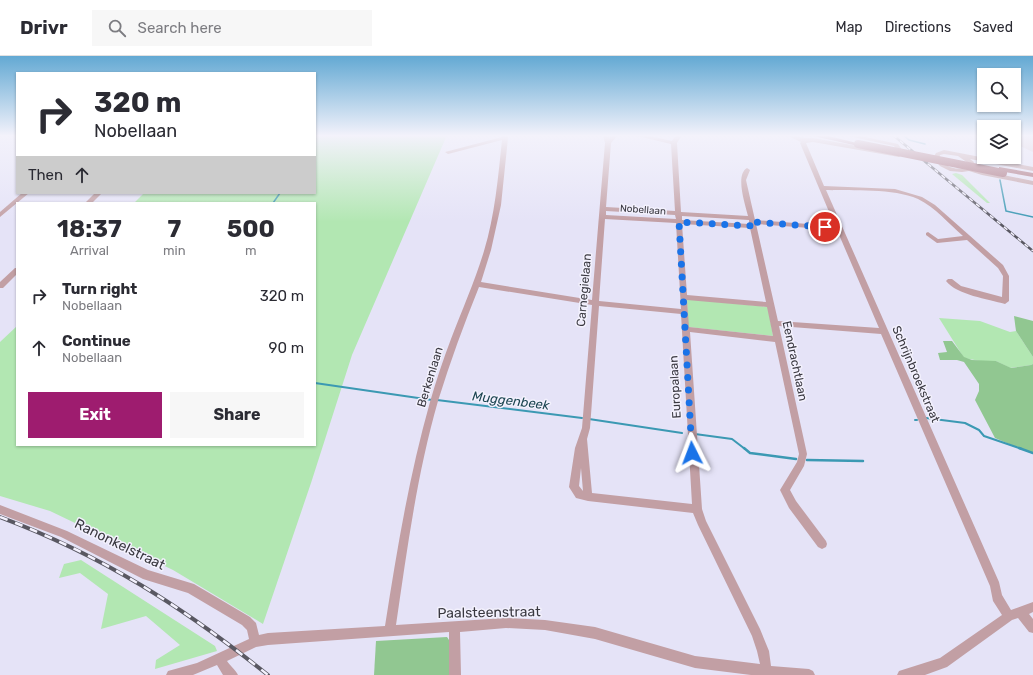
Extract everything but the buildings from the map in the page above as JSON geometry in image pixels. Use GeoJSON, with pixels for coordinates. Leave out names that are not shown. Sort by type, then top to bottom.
{"type":"FeatureCollection","features":[{"type":"Feature","properties":{"kind":"main road"},"geometry":{"type":"LineString","coordinates":[[966,164],[1033,178]]}},
{"type":"Feature","properties":{"kind":"main road"},"geometry":{"type":"LineString","coordinates":[[1003,171],[1033,175]]}},
{"type":"Feature","properties":{"kind":"street","name":"Berkenlaan"},"geometry":{"type":"LineString","coordinates":[[390,631],[405,528],[419,461],[436,395],[454,340],[477,284],[488,250],[498,205],[502,164]]}},
{"type":"Feature","properties":{"kind":"street","name":"Carnegielaan"},"geometry":{"type":"LineString","coordinates":[[607,164],[586,428],[579,448],[574,487],[579,495],[588,497],[697,509]]}},
{"type":"Feature","properties":{"kind":"street","name":"Europalaan"},"geometry":{"type":"LineString","coordinates":[[675,164],[697,509],[701,522],[756,633],[763,651],[767,672]]}},
{"type":"Feature","properties":{"kind":"street","name":"Schrijnbroekstraat"},"geometry":{"type":"LineString","coordinates":[[812,164],[995,586],[997,597],[1033,628]]}},
{"type":"Feature","properties":{"kind":"street"},"geometry":{"type":"LineString","coordinates":[[941,164],[950,169],[960,170],[970,165],[982,173],[1033,183]]}},
{"type":"Feature","properties":{"kind":"street"},"geometry":{"type":"LineString","coordinates":[[951,164],[960,170]]}},
{"type":"Feature","properties":{"kind":"street"},"geometry":{"type":"LineString","coordinates":[[1006,164],[1033,169]]}},
{"type":"Feature","properties":{"kind":"street","name":"Eendrachtlaan"},"geometry":{"type":"LineString","coordinates":[[747,170],[743,180],[803,454],[801,462],[785,490],[788,499],[822,544]]}},
{"type":"Feature","properties":{"kind":"street"},"geometry":{"type":"LineString","coordinates":[[822,188],[895,191],[912,195],[933,206],[1003,270],[1006,276],[1005,300],[959,288],[950,281]]}},
{"type":"Feature","properties":{"kind":"street"},"geometry":{"type":"LineString","coordinates":[[18,202],[25,194]]}},
{"type":"Feature","properties":{"kind":"street"},"geometry":{"type":"LineString","coordinates":[[89,202],[98,194]]}},
{"type":"Feature","properties":{"kind":"street"},"geometry":{"type":"LineString","coordinates":[[0,205],[14,207]]}},
{"type":"Feature","properties":{"kind":"street"},"geometry":{"type":"LineString","coordinates":[[0,215],[14,207]]}},
{"type":"Feature","properties":{"kind":"street","name":"Nobellaan"},"geometry":{"type":"LineString","coordinates":[[603,213],[678,214],[752,222],[839,228]]}},
{"type":"Feature","properties":{"kind":"street","name":"Nobellaan"},"geometry":{"type":"LineString","coordinates":[[603,213],[679,222],[752,222]]}},
{"type":"Feature","properties":{"kind":"street"},"geometry":{"type":"LineString","coordinates":[[928,234],[937,241],[969,238]]}},
{"type":"Feature","properties":{"kind":"street"},"geometry":{"type":"LineString","coordinates":[[0,286],[16,271]]}},
{"type":"Feature","properties":{"kind":"street"},"geometry":{"type":"LineString","coordinates":[[477,284],[596,303],[684,312]]}},
{"type":"Feature","properties":{"kind":"street"},"geometry":{"type":"LineString","coordinates":[[684,297],[770,305]]}},
{"type":"Feature","properties":{"kind":"street"},"geometry":{"type":"LineString","coordinates":[[774,323],[884,331]]}},
{"type":"Feature","properties":{"kind":"street"},"geometry":{"type":"LineString","coordinates":[[685,329],[777,339]]}},
{"type":"Feature","properties":{"kind":"street","name":"Ranonkelstraat"},"geometry":{"type":"LineString","coordinates":[[0,509],[64,534],[147,576],[190,588],[246,621],[252,627],[255,642]]}},
{"type":"Feature","properties":{"kind":"street"},"geometry":{"type":"LineString","coordinates":[[902,675],[914,674],[943,663],[1015,614],[1033,607]]}},
{"type":"Feature","properties":{"kind":"street","name":"Paalsteenstraat"},"geometry":{"type":"LineString","coordinates":[[172,675],[198,668],[255,642],[282,637],[506,623],[545,625],[595,633],[728,671],[809,675]]}},
{"type":"Feature","properties":{"kind":"street"},"geometry":{"type":"LineString","coordinates":[[455,627],[455,675]]}},
{"type":"Feature","properties":{"kind":"street"},"geometry":{"type":"LineString","coordinates":[[219,659],[228,672],[232,675]]}},
{"type":"Feature","properties":{"kind":"green space"},"geometry":{"type":"Polygon","coordinates":[[[316,164],[435,164],[352,355],[311,483],[263,624],[173,570],[50,511],[0,496],[0,342],[16,327],[16,446],[316,446],[316,202],[135,202],[143,194],[316,194],[316,164]]]}},
{"type":"Feature","properties":{"kind":"green space"},"geometry":{"type":"Polygon","coordinates":[[[956,173],[962,175],[990,203],[987,203],[952,174],[956,173]]]}},
{"type":"Feature","properties":{"kind":"green space"},"geometry":{"type":"Polygon","coordinates":[[[687,299],[768,307],[773,336],[688,327],[687,299]]]}},
{"type":"Feature","properties":{"kind":"green space"},"geometry":{"type":"Polygon","coordinates":[[[1014,316],[1033,321],[1033,357],[1016,331],[1014,316]]]}},
{"type":"Feature","properties":{"kind":"green space"},"geometry":{"type":"Polygon","coordinates":[[[939,318],[980,321],[1010,332],[1016,331],[1033,357],[1033,364],[1010,368],[996,361],[980,361],[964,358],[939,318]]]}},
{"type":"Feature","properties":{"kind":"green space"},"geometry":{"type":"Polygon","coordinates":[[[943,341],[952,341],[964,357],[972,360],[996,361],[1011,368],[1033,364],[1033,454],[995,438],[975,400],[979,391],[979,384],[964,362],[957,360],[940,360],[938,353],[947,352],[943,341]]]}},
{"type":"Feature","properties":{"kind":"green space"},"geometry":{"type":"Polygon","coordinates":[[[81,560],[215,646],[217,651],[155,669],[156,660],[180,645],[146,616],[101,629],[108,594],[80,573],[59,578],[64,564],[81,560]]]}},
{"type":"Feature","properties":{"kind":"green space"},"geometry":{"type":"Polygon","coordinates":[[[447,637],[449,640],[450,675],[374,675],[376,641],[447,637]]]}},
{"type":"Feature","properties":{"kind":"waterway"},"geometry":{"type":"LineString","coordinates":[[1000,180],[1006,211],[1033,217]]}},
{"type":"Feature","properties":{"kind":"waterway","name":"Muggenbeek"},"geometry":{"type":"LineString","coordinates":[[274,202],[279,194]]}},
{"type":"Feature","properties":{"kind":"waterway","name":"Muggenbeek"},"geometry":{"type":"LineString","coordinates":[[316,383],[432,400]]}},
{"type":"Feature","properties":{"kind":"waterway","name":"Muggenbeek"},"geometry":{"type":"LineString","coordinates":[[437,400],[582,418]]}},
{"type":"Feature","properties":{"kind":"waterway","name":"Muggenbeek"},"geometry":{"type":"LineString","coordinates":[[926,418],[965,423],[979,430],[984,436],[1022,449]]}},
{"type":"Feature","properties":{"kind":"waterway","name":"Muggenbeek"},"geometry":{"type":"LineString","coordinates":[[589,419],[682,433]]}},
{"type":"Feature","properties":{"kind":"waterway","name":"Muggenbeek"},"geometry":{"type":"LineString","coordinates":[[695,434],[732,439],[745,449]]}},
{"type":"Feature","properties":{"kind":"waterway","name":"Muggenbeek"},"geometry":{"type":"LineString","coordinates":[[744,448],[750,453],[796,459]]}},
{"type":"Feature","properties":{"kind":"waterway","name":"Muggenbeek"},"geometry":{"type":"LineString","coordinates":[[1019,448],[1033,453]]}},
{"type":"Feature","properties":{"kind":"waterway","name":"Muggenbeek"},"geometry":{"type":"LineString","coordinates":[[807,460],[863,461]]}},
{"type":"Feature","properties":{"kind":"railway"},"geometry":{"type":"LineString","coordinates":[[928,164],[1033,251]]}},
{"type":"Feature","properties":{"kind":"railway"},"geometry":{"type":"LineString","coordinates":[[0,517],[73,548],[140,585],[205,627],[268,675]]}},
{"type":"Feature","properties":{"kind":"route"},"geometry":{"type":"LineString","coordinates":[[692,453],[679,222],[753,226],[752,222],[825,227]]}}]}
